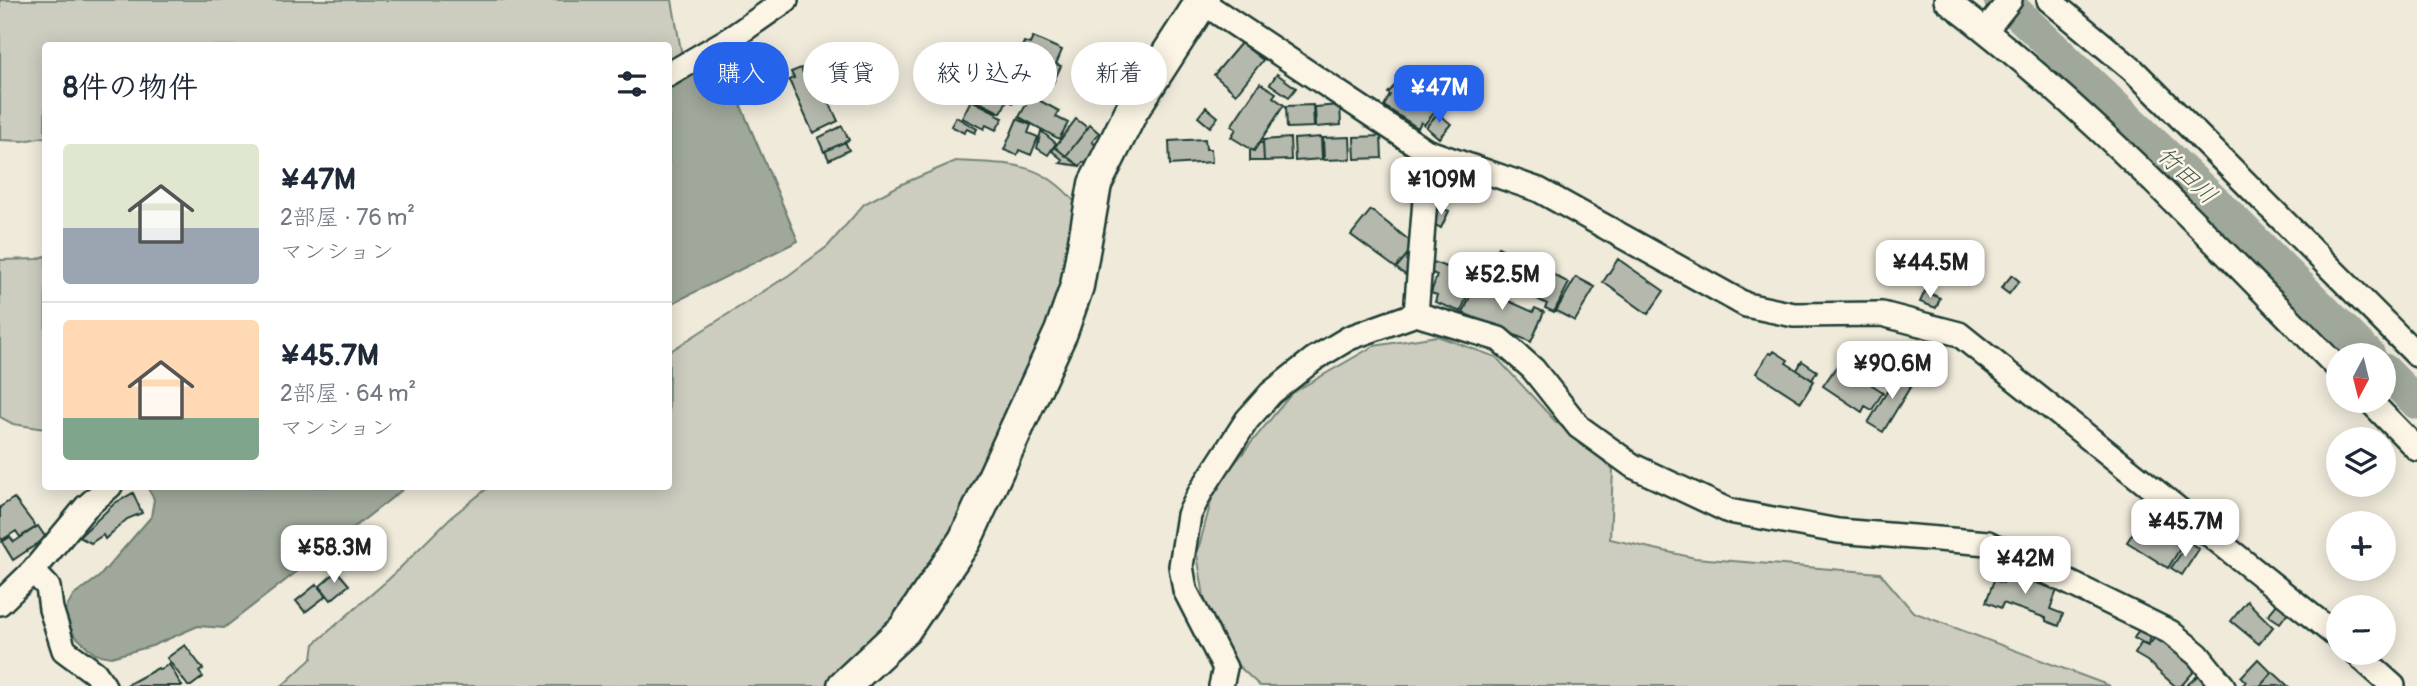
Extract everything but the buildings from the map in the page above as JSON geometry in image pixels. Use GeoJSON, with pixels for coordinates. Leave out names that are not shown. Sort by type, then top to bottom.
{"type":"FeatureCollection","features":[{"type":"Feature","properties":{"kind":"street"},"geometry":{"type":"LineString","coordinates":[[672,73],[733,37],[786,0]]}},
{"type":"Feature","properties":{"kind":"street"},"geometry":{"type":"LineString","coordinates":[[844,686],[904,630],[965,540],[1061,332],[1077,286],[1095,184],[1132,110],[1201,0],[1426,151],[1539,190],[1746,305],[1794,315],[1882,314],[1959,334],[2326,627]]}},
{"type":"Feature","properties":{"kind":"street"},"geometry":{"type":"LineString","coordinates":[[1947,0],[1987,28],[2081,112],[2326,356]]}},
{"type":"Feature","properties":{"kind":"street"},"geometry":{"type":"LineString","coordinates":[[1987,28],[2010,0]]}},
{"type":"Feature","properties":{"kind":"street"},"geometry":{"type":"LineString","coordinates":[[2049,0],[2133,70],[2417,355]]}},
{"type":"Feature","properties":{"kind":"street"},"geometry":{"type":"LineString","coordinates":[[1416,314],[1426,187],[1426,151]]}},
{"type":"Feature","properties":{"kind":"street"},"geometry":{"type":"LineString","coordinates":[[1221,686],[1225,668],[1185,590],[1181,566],[1189,516],[1201,491],[1247,419],[1271,393],[1314,359],[1349,338],[1416,314],[1499,339],[1533,369],[1579,426],[1633,466],[1729,511],[1839,531],[1988,543],[2170,632],[2198,655],[2223,686]]}},
{"type":"Feature","properties":{"kind":"street"},"geometry":{"type":"LineString","coordinates":[[2382,413],[2417,449]]}},
{"type":"Feature","properties":{"kind":"street"},"geometry":{"type":"LineString","coordinates":[[0,603],[33,572],[86,507],[105,490]]}},
{"type":"Feature","properties":{"kind":"street"},"geometry":{"type":"LineString","coordinates":[[33,572],[48,587],[51,609],[64,650],[95,673],[104,686]]}},
{"type":"Feature","properties":{"kind":"street"},"geometry":{"type":"LineString","coordinates":[[2369,665],[2393,686]]}},
{"type":"Feature","properties":{"kind":"shaded area"},"geometry":{"type":"Polygon","coordinates":[[[0,0],[672,0],[682,56],[672,63],[672,42],[42,42],[42,138],[23,141],[0,140],[0,0]]]}},
{"type":"Feature","properties":{"kind":"shaded area"},"geometry":{"type":"Polygon","coordinates":[[[693,72],[693,105],[741,105],[798,241],[672,304],[672,85],[693,72]]]}},
{"type":"Feature","properties":{"kind":"shaded area"},"geometry":{"type":"Polygon","coordinates":[[[956,161],[1012,165],[1042,174],[1069,195],[1083,212],[1057,332],[963,529],[890,629],[833,686],[282,686],[312,658],[314,644],[389,579],[450,518],[485,490],[672,490],[672,350],[789,275],[828,246],[864,204],[956,161]]]}},
{"type":"Feature","properties":{"kind":"shaded area"},"geometry":{"type":"Polygon","coordinates":[[[42,258],[42,429],[13,424],[0,417],[0,260],[42,258]]]}},
{"type":"Feature","properties":{"kind":"shaded area"},"geometry":{"type":"Polygon","coordinates":[[[1437,336],[1496,357],[1555,421],[1613,469],[1610,539],[1695,558],[1880,573],[1913,612],[2110,686],[1260,686],[1230,658],[1208,621],[1197,554],[1215,487],[1292,393],[1374,346],[1437,336]]]}},
{"type":"Feature","properties":{"kind":"shaded area"},"geometry":{"type":"Polygon","coordinates":[[[149,490],[402,490],[224,628],[198,626],[152,646],[111,657],[95,654],[74,635],[64,612],[73,596],[99,577],[151,517],[154,499],[149,490]]]}},
{"type":"Feature","properties":{"kind":"waterway","name":"竹田川"},"geometry":{"type":"LineString","coordinates":[[2000,0],[2015,11],[2230,216],[2357,343]]}},
{"type":"Feature","properties":{"kind":"waterway","name":"竹田川"},"geometry":{"type":"LineString","coordinates":[[2396,382],[2417,403]]}}]}
